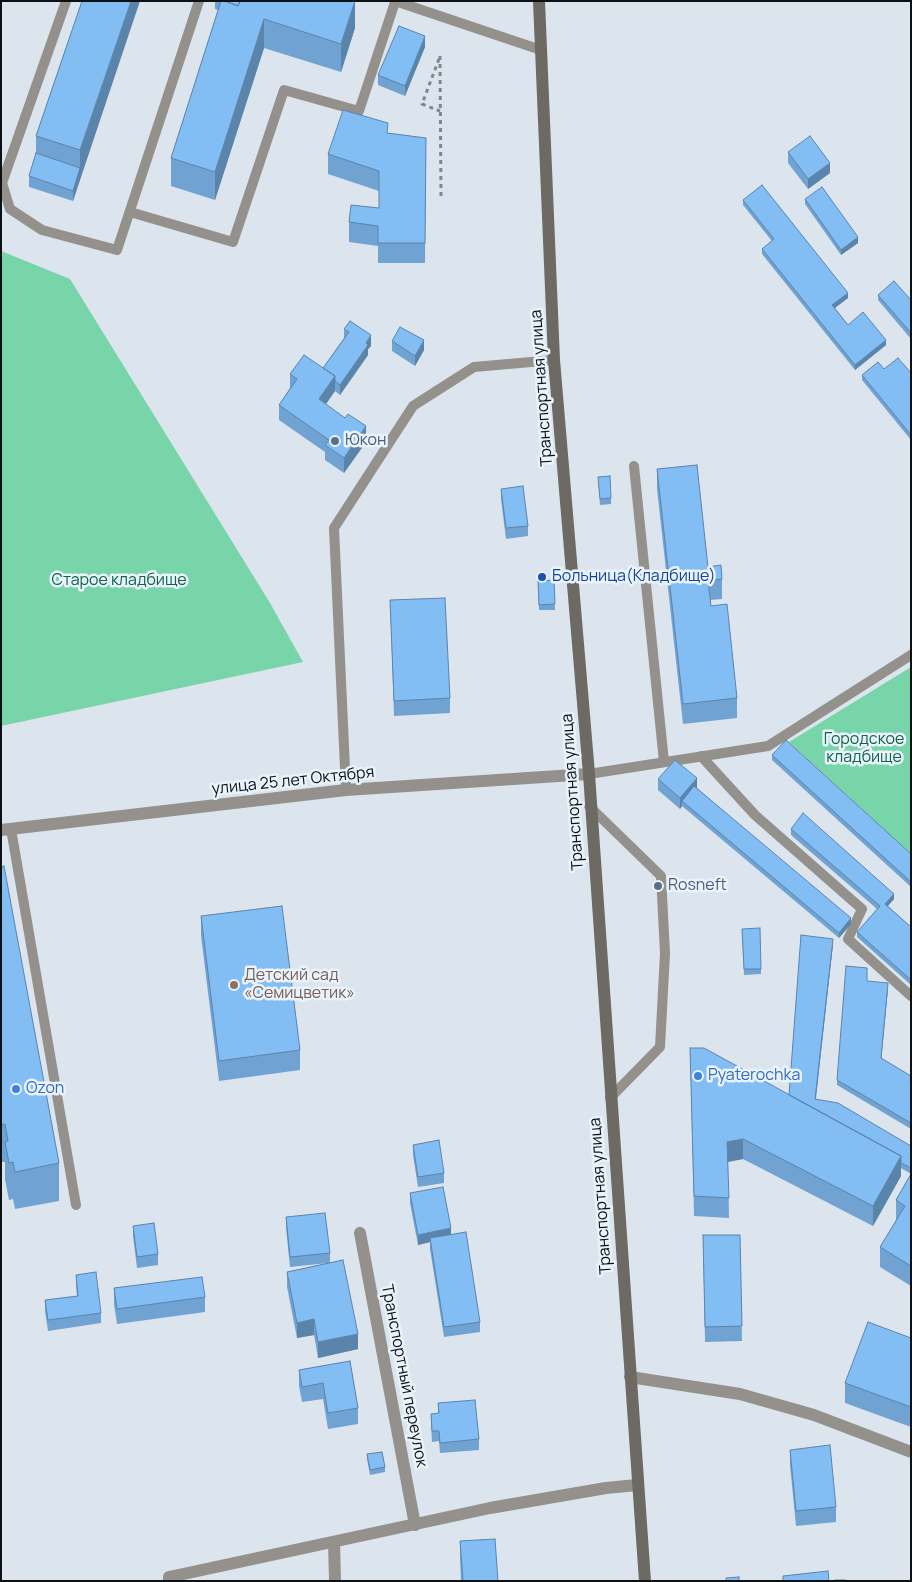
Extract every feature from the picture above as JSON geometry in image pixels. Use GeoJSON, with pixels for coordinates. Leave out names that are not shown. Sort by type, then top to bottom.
{"type":"FeatureCollection","features":[{"type":"Feature","properties":{"kind":"main road","name":"Транспортная улица"},"geometry":{"type":"LineString","coordinates":[[539,1],[554,360],[589,774],[645,1581]]}},
{"type":"Feature","properties":{"kind":"street","name":"улица 25 лет Октября"},"geometry":{"type":"LineString","coordinates":[[6,829],[346,790],[589,774]]}},
{"type":"Feature","properties":{"kind":"street","name":"Транспортный переулок"},"geometry":{"type":"LineString","coordinates":[[360,1233],[415,1525]]}},
{"type":"Feature","properties":{"kind":"street"},"geometry":{"type":"LineString","coordinates":[[630,1377],[740,1394],[814,1415],[911,1452]]}},
{"type":"Feature","properties":{"kind":"street"},"geometry":{"type":"LineString","coordinates":[[169,1579],[490,1508],[606,1488],[637,1485]]}},
{"type":"Feature","properties":{"kind":"street"},"geometry":{"type":"LineString","coordinates":[[334,1542],[335,1581]]}},
{"type":"Feature","properties":{"kind":"lane"},"geometry":{"type":"LineString","coordinates":[[66,1],[2,183],[10,209],[42,230],[117,250],[199,1]]}},
{"type":"Feature","properties":{"kind":"lane"},"geometry":{"type":"LineString","coordinates":[[130,212],[234,242],[284,90],[359,111],[395,1],[541,50]]}},
{"type":"Feature","properties":{"kind":"lane"},"geometry":{"type":"LineString","coordinates":[[346,790],[334,528],[413,406],[474,367],[554,360]]}},
{"type":"Feature","properties":{"kind":"lane"},"geometry":{"type":"LineString","coordinates":[[634,466],[664,762]]}},
{"type":"Feature","properties":{"kind":"lane"},"geometry":{"type":"LineString","coordinates":[[589,774],[768,746],[911,655]]}},
{"type":"Feature","properties":{"kind":"lane"},"geometry":{"type":"LineString","coordinates":[[701,756],[755,815],[862,909],[848,939],[911,996]]}},
{"type":"Feature","properties":{"kind":"lane"},"geometry":{"type":"LineString","coordinates":[[590,806],[661,876],[666,954],[660,1047],[610,1098]]}},
{"type":"Feature","properties":{"kind":"lane"},"geometry":{"type":"LineString","coordinates":[[6,829],[76,1204]]}},
{"type":"Feature","properties":{"kind":"path"},"geometry":{"type":"LineString","coordinates":[[440,111],[422,104],[440,56],[441,196]]}},
{"type":"Feature","properties":{"kind":"green space","name":"Старое кладбище"},"geometry":{"type":"Polygon","coordinates":[[[1,251],[70,279],[270,603],[303,662],[1,726],[1,251]]]}},
{"type":"Feature","properties":{"kind":"green space","name":"Городское кладбище"},"geometry":{"type":"Polygon","coordinates":[[[911,667],[911,854],[789,742],[911,667]]]}},
{"type":"Feature","properties":{"kind":"building"},"geometry":{"type":"Polygon","coordinates":[[[82,1],[131,1],[80,150],[36,136],[82,1]]]}},
{"type":"Feature","properties":{"kind":"building"},"geometry":{"type":"Polygon","coordinates":[[[221,1],[238,6],[240,1],[355,1],[341,44],[264,19],[215,172],[171,158],[221,1]]]}},
{"type":"Feature","properties":{"kind":"building"},"geometry":{"type":"Polygon","coordinates":[[[225,1],[240,1],[238,6],[225,1]]]}},
{"type":"Feature","properties":{"kind":"building"},"geometry":{"type":"Polygon","coordinates":[[[399,26],[425,36],[405,86],[378,75],[399,26]]]}},
{"type":"Feature","properties":{"kind":"building"},"geometry":{"type":"Polygon","coordinates":[[[343,110],[388,123],[387,133],[426,138],[425,243],[378,243],[378,226],[349,222],[351,205],[379,208],[379,171],[328,154],[343,110]]]}},
{"type":"Feature","properties":{"kind":"building"},"geometry":{"type":"Polygon","coordinates":[[[810,136],[830,163],[808,179],[788,152],[810,136]]]}},
{"type":"Feature","properties":{"kind":"building"},"geometry":{"type":"Polygon","coordinates":[[[36,153],[80,168],[73,191],[29,176],[36,153]]]}},
{"type":"Feature","properties":{"kind":"building"},"geometry":{"type":"Polygon","coordinates":[[[762,185],[848,293],[832,305],[848,325],[863,312],[886,340],[855,365],[762,249],[774,239],[743,200],[762,185]]]}},
{"type":"Feature","properties":{"kind":"building"},"geometry":{"type":"Polygon","coordinates":[[[822,187],[858,237],[841,250],[805,199],[822,187]]]}},
{"type":"Feature","properties":{"kind":"building"},"geometry":{"type":"Polygon","coordinates":[[[894,281],[911,300],[911,333],[878,295],[894,281]]]}},
{"type":"Feature","properties":{"kind":"building"},"geometry":{"type":"Polygon","coordinates":[[[350,321],[371,335],[366,343],[368,345],[340,385],[335,381],[335,376],[323,368],[349,332],[344,329],[350,321]]]}},
{"type":"Feature","properties":{"kind":"building"},"geometry":{"type":"Polygon","coordinates":[[[400,327],[424,340],[415,356],[392,341],[400,327]]]}},
{"type":"Feature","properties":{"kind":"building"},"geometry":{"type":"Polygon","coordinates":[[[304,355],[335,376],[319,399],[345,418],[348,414],[366,426],[344,458],[325,445],[329,440],[279,405],[297,379],[290,374],[304,355]]]}},
{"type":"Feature","properties":{"kind":"building"},"geometry":{"type":"Polygon","coordinates":[[[898,358],[911,373],[911,435],[862,375],[878,362],[884,369],[898,358]]]}},
{"type":"Feature","properties":{"kind":"building"},"geometry":{"type":"Polygon","coordinates":[[[697,465],[708,567],[721,565],[722,579],[708,581],[711,606],[727,604],[737,698],[683,704],[657,469],[697,465]]]}},
{"type":"Feature","properties":{"kind":"building"},"geometry":{"type":"Polygon","coordinates":[[[610,476],[611,498],[600,499],[598,477],[610,476]]]}},
{"type":"Feature","properties":{"kind":"building"},"geometry":{"type":"Polygon","coordinates":[[[523,486],[528,526],[506,528],[501,489],[523,486]]]}},
{"type":"Feature","properties":{"kind":"building"},"geometry":{"type":"Polygon","coordinates":[[[554,580],[555,604],[539,605],[538,581],[554,580]]]}},
{"type":"Feature","properties":{"kind":"building"},"geometry":{"type":"Polygon","coordinates":[[[445,598],[450,698],[394,701],[390,600],[445,598]]]}},
{"type":"Feature","properties":{"kind":"building"},"geometry":{"type":"Polygon","coordinates":[[[786,740],[911,854],[911,882],[772,755],[786,740]]]}},
{"type":"Feature","properties":{"kind":"building"},"geometry":{"type":"Polygon","coordinates":[[[675,760],[697,778],[680,798],[658,779],[675,760]]]}},
{"type":"Feature","properties":{"kind":"building"},"geometry":{"type":"Polygon","coordinates":[[[694,786],[851,918],[839,933],[682,801],[694,786]]]}},
{"type":"Feature","properties":{"kind":"building"},"geometry":{"type":"Polygon","coordinates":[[[803,813],[894,894],[885,904],[911,927],[911,980],[857,932],[880,906],[791,829],[803,813]]]}},
{"type":"Feature","properties":{"kind":"building"},"geometry":{"type":"Polygon","coordinates":[[[4,866],[59,1163],[15,1172],[13,1162],[9,1163],[5,1142],[8,1141],[5,1124],[2,1125],[1,1120],[1,867],[4,866]]]}},
{"type":"Feature","properties":{"kind":"building"},"geometry":{"type":"Polygon","coordinates":[[[282,906],[300,1050],[219,1061],[201,916],[282,906]]]}},
{"type":"Feature","properties":{"kind":"building"},"geometry":{"type":"Polygon","coordinates":[[[760,928],[761,969],[744,969],[742,929],[760,928]]]}},
{"type":"Feature","properties":{"kind":"building"},"geometry":{"type":"Polygon","coordinates":[[[801,935],[833,939],[815,1099],[838,1103],[911,1146],[911,1168],[901,1163],[901,1156],[789,1095],[801,935]]]}},
{"type":"Feature","properties":{"kind":"building"},"geometry":{"type":"Polygon","coordinates":[[[846,966],[867,968],[867,981],[888,983],[881,1058],[911,1076],[911,1123],[837,1080],[846,966]]]}},
{"type":"Feature","properties":{"kind":"building"},"geometry":{"type":"Polygon","coordinates":[[[690,1048],[704,1048],[901,1156],[873,1206],[743,1139],[727,1142],[729,1198],[694,1196],[690,1048]]]}},
{"type":"Feature","properties":{"kind":"building"},"geometry":{"type":"Polygon","coordinates":[[[439,1140],[444,1173],[418,1177],[413,1145],[439,1140]]]}},
{"type":"Feature","properties":{"kind":"building"},"geometry":{"type":"Polygon","coordinates":[[[911,1174],[911,1266],[880,1247],[905,1206],[896,1200],[911,1174]]]}},
{"type":"Feature","properties":{"kind":"building"},"geometry":{"type":"Polygon","coordinates":[[[443,1187],[451,1228],[418,1235],[410,1193],[443,1187]]]}},
{"type":"Feature","properties":{"kind":"building"},"geometry":{"type":"Polygon","coordinates":[[[325,1213],[330,1253],[290,1257],[286,1217],[325,1213]]]}},
{"type":"Feature","properties":{"kind":"building"},"geometry":{"type":"Polygon","coordinates":[[[154,1223],[158,1254],[137,1257],[133,1226],[154,1223]]]}},
{"type":"Feature","properties":{"kind":"building"},"geometry":{"type":"Polygon","coordinates":[[[466,1232],[480,1322],[444,1327],[430,1238],[466,1232]]]}},
{"type":"Feature","properties":{"kind":"building"},"geometry":{"type":"Polygon","coordinates":[[[703,1235],[740,1235],[742,1326],[705,1327],[703,1235]]]}},
{"type":"Feature","properties":{"kind":"building"},"geometry":{"type":"Polygon","coordinates":[[[343,1260],[358,1334],[318,1342],[314,1319],[297,1323],[287,1272],[343,1260]]]}},
{"type":"Feature","properties":{"kind":"building"},"geometry":{"type":"Polygon","coordinates":[[[96,1272],[101,1313],[48,1320],[45,1300],[78,1296],[76,1275],[96,1272]]]}},
{"type":"Feature","properties":{"kind":"building"},"geometry":{"type":"Polygon","coordinates":[[[202,1277],[205,1297],[117,1309],[114,1288],[202,1277]]]}},
{"type":"Feature","properties":{"kind":"building"},"geometry":{"type":"Polygon","coordinates":[[[868,1322],[911,1338],[911,1407],[845,1383],[868,1322]]]}},
{"type":"Feature","properties":{"kind":"building"},"geometry":{"type":"Polygon","coordinates":[[[350,1361],[358,1408],[328,1413],[323,1383],[302,1387],[299,1370],[350,1361]]]}},
{"type":"Feature","properties":{"kind":"building"},"geometry":{"type":"Polygon","coordinates":[[[475,1400],[479,1439],[440,1443],[439,1431],[432,1431],[431,1414],[439,1413],[438,1403],[475,1400]]]}},
{"type":"Feature","properties":{"kind":"building"},"geometry":{"type":"Polygon","coordinates":[[[830,1445],[836,1507],[796,1511],[790,1450],[830,1445]]]}},
{"type":"Feature","properties":{"kind":"building"},"geometry":{"type":"Polygon","coordinates":[[[382,1452],[385,1467],[370,1470],[367,1454],[382,1452]]]}},
{"type":"Feature","properties":{"kind":"building"},"geometry":{"type":"Polygon","coordinates":[[[495,1539],[498,1581],[463,1581],[460,1541],[495,1539]]]}},
{"type":"Feature","properties":{"kind":"building"},"geometry":{"type":"Polygon","coordinates":[[[828,1571],[829,1581],[783,1581],[783,1576],[828,1571]]]}},
{"type":"Feature","properties":{"kind":"building"},"geometry":{"type":"Polygon","coordinates":[[[739,1577],[739,1581],[726,1581],[726,1578],[739,1577]]]}},
{"type":"Feature","properties":{"kind":"place","name":"Юкон"},"geometry":{"type":"Point","coordinates":[335,441]}},
{"type":"Feature","properties":{"kind":"place","name":"Больница(Кладбище)"},"geometry":{"type":"Point","coordinates":[542,577]}},
{"type":"Feature","properties":{"kind":"place","name":"Rosneft"},"geometry":{"type":"Point","coordinates":[658,886]}},
{"type":"Feature","properties":{"kind":"place","name":"Детский сад «Семицветик»"},"geometry":{"type":"Point","coordinates":[234,985]}},
{"type":"Feature","properties":{"kind":"place","name":"Pyaterochka"},"geometry":{"type":"Point","coordinates":[698,1076]}},
{"type":"Feature","properties":{"kind":"place","name":"Ozon"},"geometry":{"type":"Point","coordinates":[16,1089]}}]}
